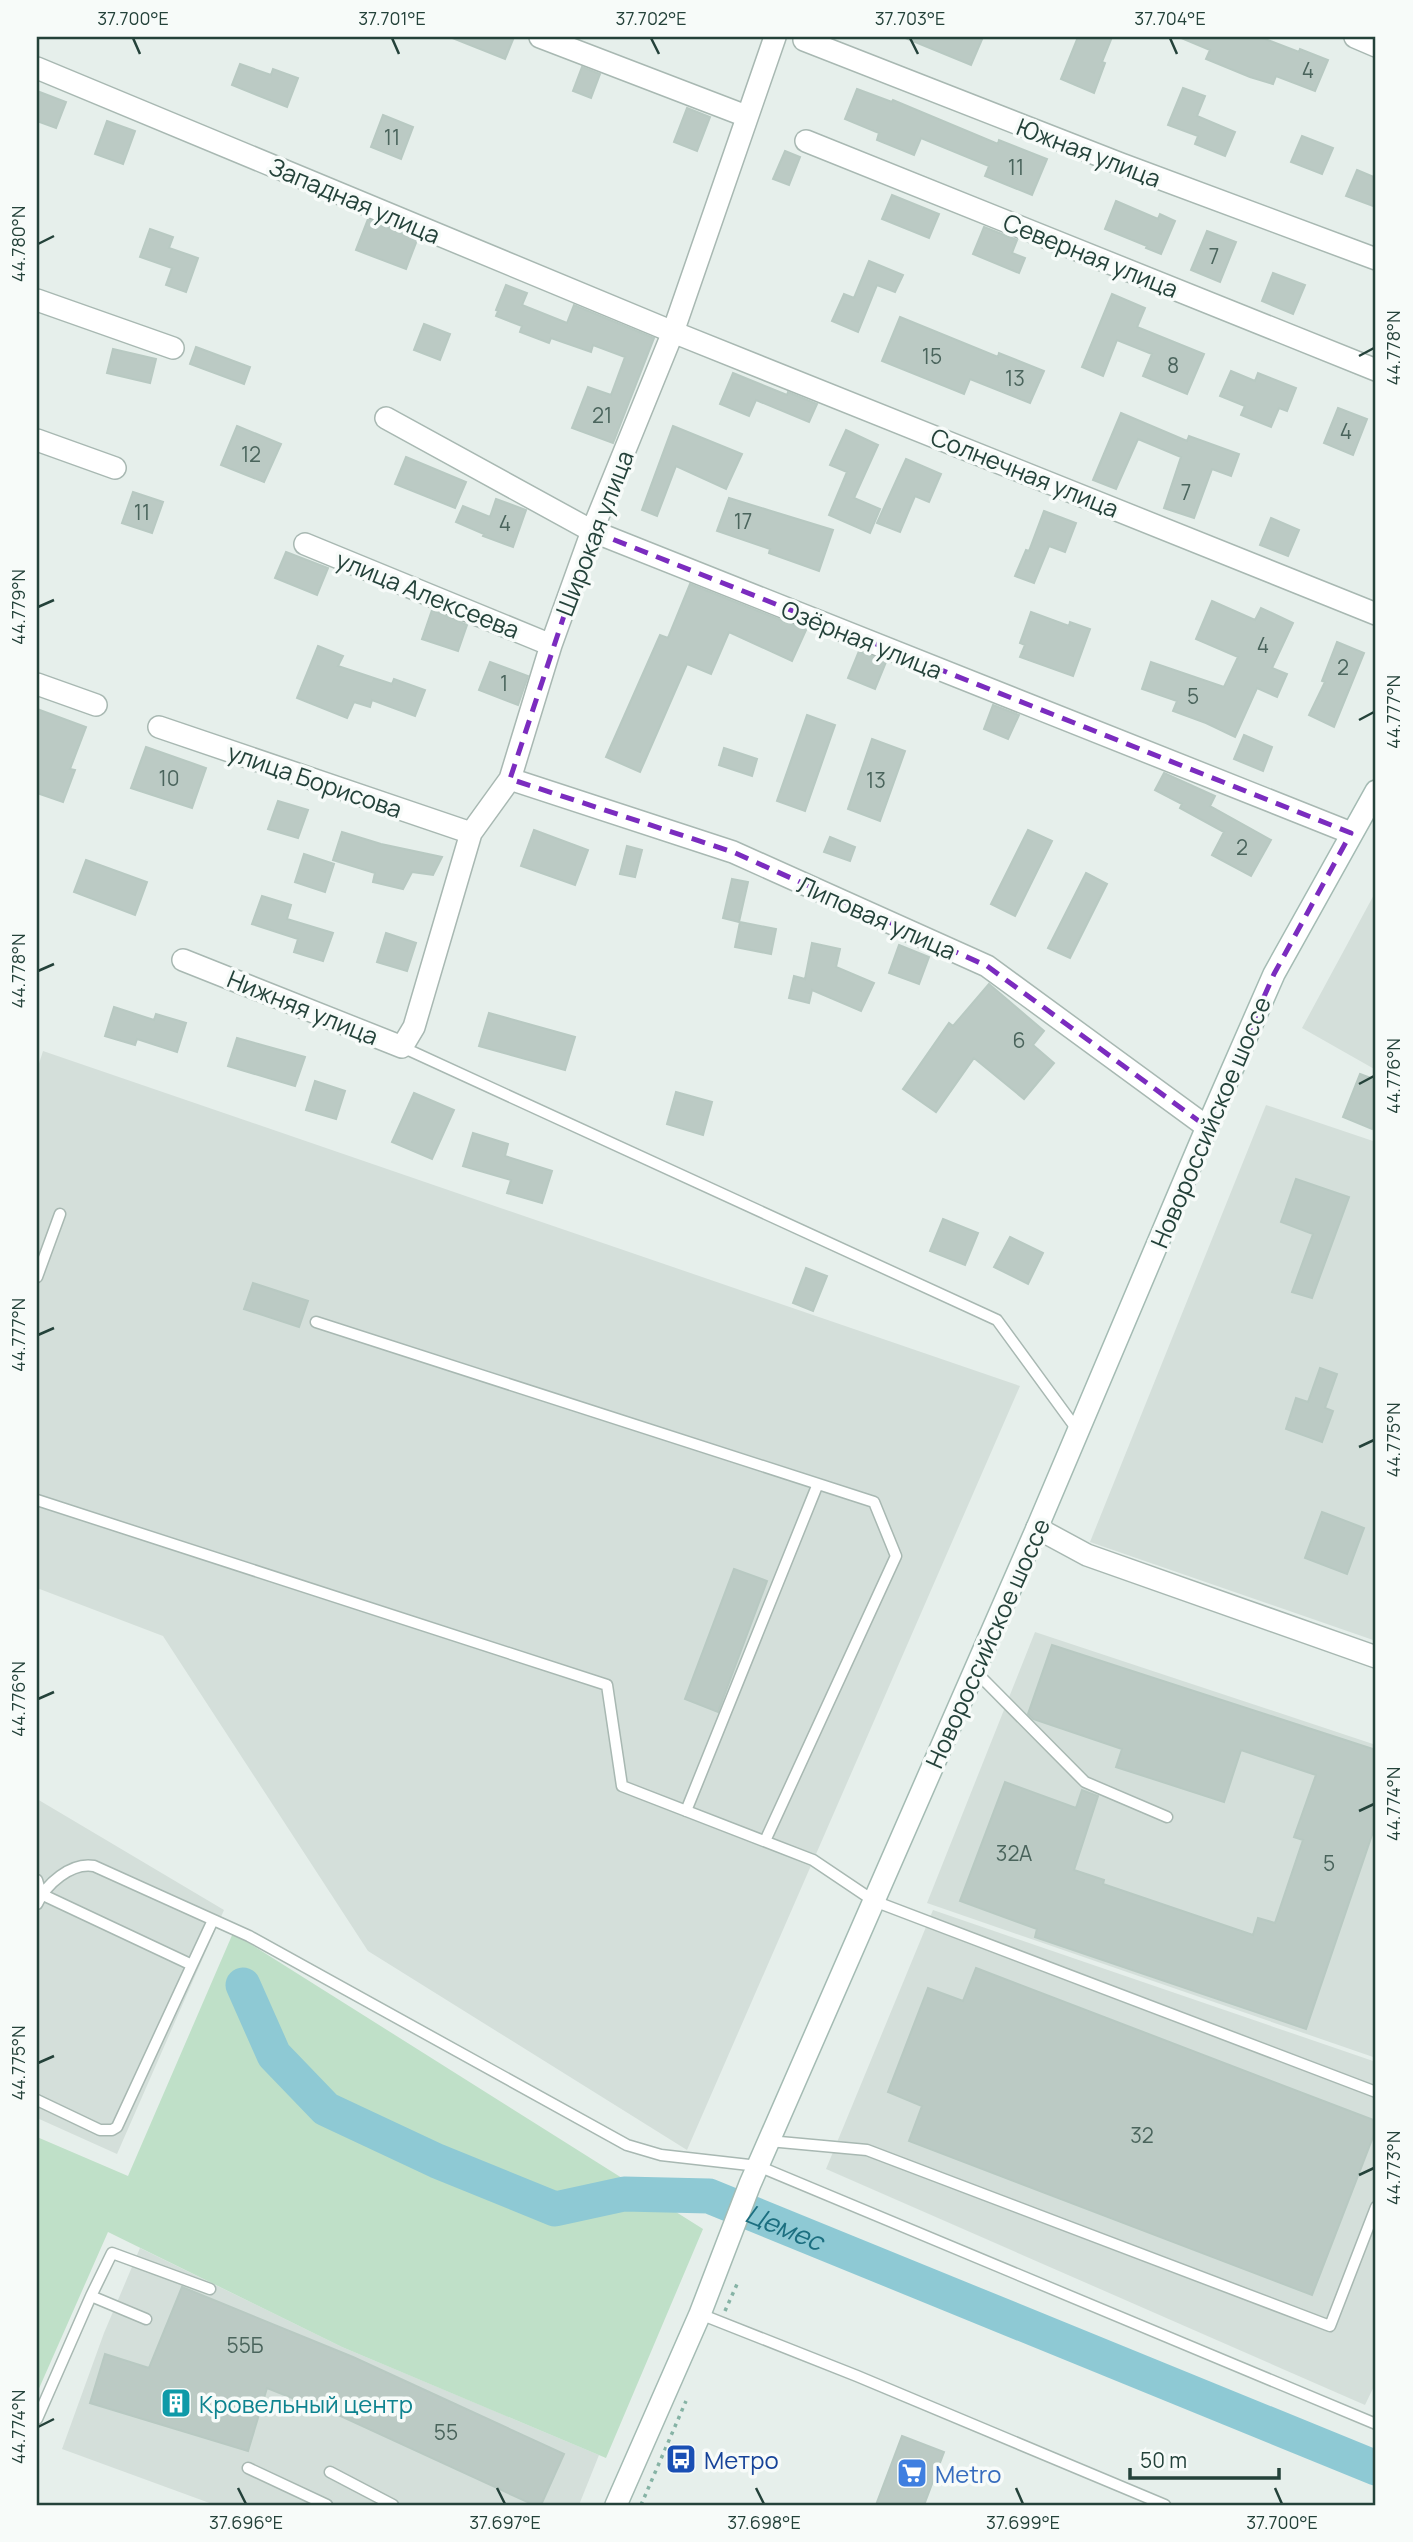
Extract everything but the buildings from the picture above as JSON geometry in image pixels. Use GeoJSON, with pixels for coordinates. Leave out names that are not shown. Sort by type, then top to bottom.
{"type":"FeatureCollection","features":[{"type":"Feature","properties":{"kind":"street"},"geometry":{"type":"LineString","coordinates":[[540,37],[746,116]]}},
{"type":"Feature","properties":{"kind":"street","name":"Широкая улица"},"geometry":{"type":"LineString","coordinates":[[414,1027],[471,833],[510,779],[551,645],[592,531],[673,332],[775,37]]}},
{"type":"Feature","properties":{"kind":"street"},"geometry":{"type":"LineString","coordinates":[[1355,37],[1376,46]]}},
{"type":"Feature","properties":{"kind":"street","name":"Южная улица"},"geometry":{"type":"LineString","coordinates":[[803,40],[1121,164],[1376,259]]}},
{"type":"Feature","properties":{"kind":"street","name":"Западная улица"},"geometry":{"type":"LineString","coordinates":[[37,68],[673,332]]}},
{"type":"Feature","properties":{"kind":"street","name":"Северная улица"},"geometry":{"type":"LineString","coordinates":[[806,141],[1376,369]]}},
{"type":"Feature","properties":{"kind":"street"},"geometry":{"type":"LineString","coordinates":[[37,300],[173,348]]}},
{"type":"Feature","properties":{"kind":"street","name":"Солнечная улица"},"geometry":{"type":"LineString","coordinates":[[673,332],[1376,614]]}},
{"type":"Feature","properties":{"kind":"street","name":"Озёрная улица"},"geometry":{"type":"LineString","coordinates":[[386,418],[592,531],[1351,834]]}},
{"type":"Feature","properties":{"kind":"street"},"geometry":{"type":"LineString","coordinates":[[37,440],[115,468]]}},
{"type":"Feature","properties":{"kind":"street","name":"улица Алексеева"},"geometry":{"type":"LineString","coordinates":[[305,544],[551,645]]}},
{"type":"Feature","properties":{"kind":"street"},"geometry":{"type":"LineString","coordinates":[[37,684],[96,705]]}},
{"type":"Feature","properties":{"kind":"street","name":"улица Борисова"},"geometry":{"type":"LineString","coordinates":[[159,727],[471,833]]}},
{"type":"Feature","properties":{"kind":"street","name":"Липовая улица"},"geometry":{"type":"LineString","coordinates":[[510,779],[733,852],[987,966],[1207,1127]]}},
{"type":"Feature","properties":{"kind":"street","name":"Новороссийское шоссе"},"geometry":{"type":"LineString","coordinates":[[616,2505],[700,2314],[754,2175],[1037,1528],[1274,974],[1376,791]]}},
{"type":"Feature","properties":{"kind":"street","name":"Нижняя улица"},"geometry":{"type":"LineString","coordinates":[[183,960],[402,1047],[414,1027]]}},
{"type":"Feature","properties":{"kind":"street"},"geometry":{"type":"LineString","coordinates":[[1037,1528],[1087,1555],[1376,1657]]}},
{"type":"Feature","properties":{"kind":"lane"},"geometry":{"type":"LineString","coordinates":[[402,1047],[997,1320],[1078,1431]]}},
{"type":"Feature","properties":{"kind":"lane"},"geometry":{"type":"LineString","coordinates":[[37,1277],[60,1214]]}},
{"type":"Feature","properties":{"kind":"lane"},"geometry":{"type":"LineString","coordinates":[[316,1322],[817,1486],[874,1502],[896,1556],[765,1841]]}},
{"type":"Feature","properties":{"kind":"lane"},"geometry":{"type":"LineString","coordinates":[[686,1811],[817,1486]]}},
{"type":"Feature","properties":{"kind":"lane"},"geometry":{"type":"LineString","coordinates":[[37,1500],[607,1685],[622,1786],[814,1860],[874,1901],[1376,2092]]}},
{"type":"Feature","properties":{"kind":"lane"},"geometry":{"type":"LineString","coordinates":[[975,1671],[1085,1782],[1167,1817]]}},
{"type":"Feature","properties":{"kind":"lane"},"geometry":{"type":"LineString","coordinates":[[39,1899],[72,1868],[88,1865],[248,1936],[626,2145],[754,2175],[1376,2424]]}},
{"type":"Feature","properties":{"kind":"lane"},"geometry":{"type":"LineString","coordinates":[[37,1880],[39,1899]]}},
{"type":"Feature","properties":{"kind":"lane"},"geometry":{"type":"LineString","coordinates":[[39,1899],[192,1965]]}},
{"type":"Feature","properties":{"kind":"lane"},"geometry":{"type":"LineString","coordinates":[[37,2101],[100,2130],[117,2127],[213,1920]]}},
{"type":"Feature","properties":{"kind":"lane"},"geometry":{"type":"LineString","coordinates":[[769,2141],[867,2150],[1330,2326],[1376,2207]]}},
{"type":"Feature","properties":{"kind":"lane"},"geometry":{"type":"LineString","coordinates":[[37,2419],[111,2253],[209,2288]]}},
{"type":"Feature","properties":{"kind":"lane"},"geometry":{"type":"LineString","coordinates":[[91,2296],[146,2319]]}},
{"type":"Feature","properties":{"kind":"lane"},"geometry":{"type":"LineString","coordinates":[[700,2314],[857,2376],[1165,2505]]}},
{"type":"Feature","properties":{"kind":"lane"},"geometry":{"type":"LineString","coordinates":[[248,2468],[327,2505]]}},
{"type":"Feature","properties":{"kind":"lane"},"geometry":{"type":"LineString","coordinates":[[330,2472],[393,2505]]}},
{"type":"Feature","properties":{"kind":"highlighted area"},"geometry":{"type":"Polygon","coordinates":[[[592,531],[1351,833],[1274,974],[1207,1127],[987,966],[733,852],[510,779],[592,531]]]}},
{"type":"Feature","properties":{"kind":"shaded area"},"geometry":{"type":"Polygon","coordinates":[[[1376,891],[1376,1070],[1302,1028],[1376,891]]]}},
{"type":"Feature","properties":{"kind":"shaded area"},"geometry":{"type":"Polygon","coordinates":[[[43,1051],[1020,1386],[687,2150],[368,1951],[163,1636],[37,1588],[37,1070],[43,1051]]]}},
{"type":"Feature","properties":{"kind":"shaded area"},"geometry":{"type":"Polygon","coordinates":[[[1266,1105],[1376,1142],[1376,1641],[1090,1542],[1266,1105]]]}},
{"type":"Feature","properties":{"kind":"shaded area"},"geometry":{"type":"Polygon","coordinates":[[[1035,1632],[1376,1745],[1376,2058],[927,1903],[1035,1632]]]}},
{"type":"Feature","properties":{"kind":"shaded area"},"geometry":{"type":"Polygon","coordinates":[[[37,1799],[224,1910],[117,2154],[37,2118],[37,1799]]]}},
{"type":"Feature","properties":{"kind":"shaded area"},"geometry":{"type":"Polygon","coordinates":[[[933,1910],[1376,2062],[1376,2382],[1365,2405],[826,2169],[933,1910]]]}},
{"type":"Feature","properties":{"kind":"shaded area"},"geometry":{"type":"Polygon","coordinates":[[[140,2248],[342,2347],[599,2455],[579,2505],[215,2505],[62,2449],[104,2333],[140,2248]]]}},
{"type":"Feature","properties":{"kind":"green space"},"geometry":{"type":"Polygon","coordinates":[[[233,1933],[703,2229],[606,2458],[342,2347],[108,2232],[37,2393],[37,2137],[128,2176],[233,1933]]]}},
{"type":"Feature","properties":{"kind":"waterway","name":"Цемес"},"geometry":{"type":"LineString","coordinates":[[243,1985],[274,2055],[326,2109],[437,2161],[555,2209],[624,2194],[709,2196],[1376,2468]]}},
{"type":"Feature","properties":{"kind":"place","name":"Кровельный центр"},"geometry":{"type":"Point","coordinates":[176,2403]}},
{"type":"Feature","properties":{"kind":"place","name":"Метро"},"geometry":{"type":"Point","coordinates":[681,2459]}},
{"type":"Feature","properties":{"kind":"place","name":"Metro"},"geometry":{"type":"Point","coordinates":[912,2473]}}]}
